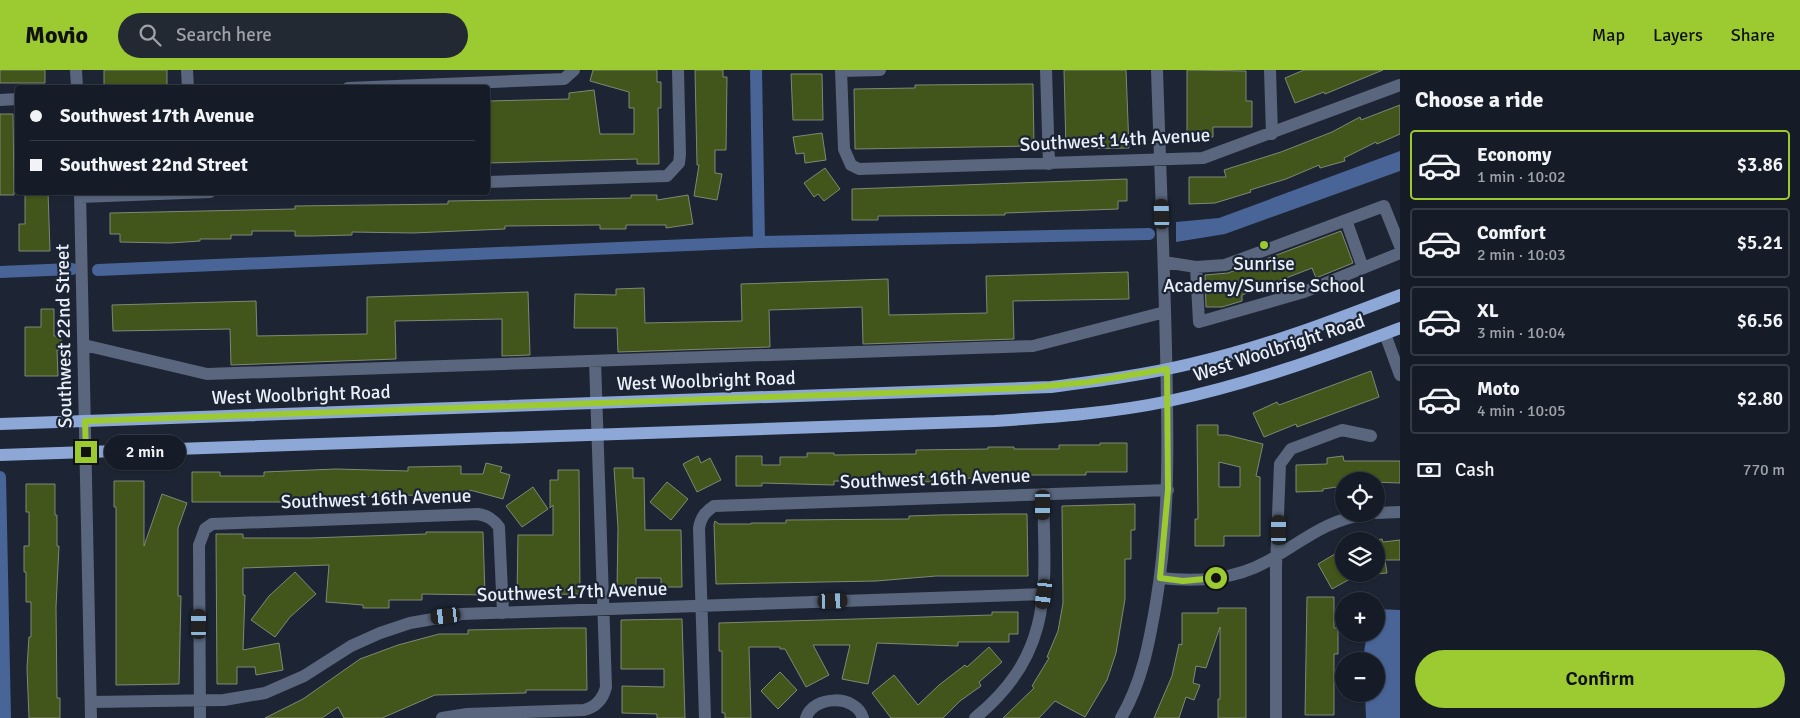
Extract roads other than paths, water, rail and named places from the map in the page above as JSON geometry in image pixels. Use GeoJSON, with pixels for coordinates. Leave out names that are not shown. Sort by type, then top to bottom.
{"type":"FeatureCollection","features":[{"type":"Feature","properties":{"kind":"main road","name":"West Woolbright Road"},"geometry":{"type":"LineString","coordinates":[[0,424],[1026,388],[1093,382],[1167,369],[1248,349],[1400,295]]}},
{"type":"Feature","properties":{"kind":"main road","name":"West Woolbright Road"},"geometry":{"type":"LineString","coordinates":[[0,455],[996,421],[1074,416],[1167,402],[1268,376],[1400,328]]}},
{"type":"Feature","properties":{"kind":"street"},"geometry":{"type":"LineString","coordinates":[[76,70],[77,85]]}},
{"type":"Feature","properties":{"kind":"street"},"geometry":{"type":"LineString","coordinates":[[187,70],[188,85]]}},
{"type":"Feature","properties":{"kind":"street"},"geometry":{"type":"LineString","coordinates":[[420,85],[564,79],[574,70]]}},
{"type":"Feature","properties":{"kind":"street"},"geometry":{"type":"LineString","coordinates":[[490,182],[667,176],[674,171],[679,163],[680,154],[678,70]]}},
{"type":"Feature","properties":{"kind":"street"},"geometry":{"type":"LineString","coordinates":[[841,71],[880,70]]}},
{"type":"Feature","properties":{"kind":"street"},"geometry":{"type":"LineString","coordinates":[[1046,70],[1049,164]]}},
{"type":"Feature","properties":{"kind":"street"},"geometry":{"type":"LineString","coordinates":[[1121,718],[1137,687],[1147,657],[1160,578],[1168,490],[1167,369],[1157,70]]}},
{"type":"Feature","properties":{"kind":"street"},"geometry":{"type":"LineString","coordinates":[[1270,70],[1272,134]]}},
{"type":"Feature","properties":{"kind":"street","name":"Southwest 14th Avenue"},"geometry":{"type":"LineString","coordinates":[[841,71],[844,149],[851,165],[859,169],[1160,160],[1213,156],[1400,85]]}},
{"type":"Feature","properties":{"kind":"street"},"geometry":{"type":"LineString","coordinates":[[0,100],[15,99]]}},
{"type":"Feature","properties":{"kind":"street","name":"Southwest 22nd Street"},"geometry":{"type":"LineString","coordinates":[[80,195],[91,718]]}},
{"type":"Feature","properties":{"kind":"street"},"geometry":{"type":"LineString","coordinates":[[1164,262],[1196,267],[1225,265],[1384,206],[1400,246]]}},
{"type":"Feature","properties":{"kind":"street"},"geometry":{"type":"LineString","coordinates":[[1346,220],[1364,268]]}},
{"type":"Feature","properties":{"kind":"street"},"geometry":{"type":"LineString","coordinates":[[1196,267],[1199,322],[1304,292],[1400,252]]}},
{"type":"Feature","properties":{"kind":"street"},"geometry":{"type":"LineString","coordinates":[[84,345],[207,374],[1033,346],[1165,312]]}},
{"type":"Feature","properties":{"kind":"street"},"geometry":{"type":"LineString","coordinates":[[1385,334],[1399,370]]}},
{"type":"Feature","properties":{"kind":"street"},"geometry":{"type":"LineString","coordinates":[[442,718],[467,714],[593,708],[604,696],[606,687],[594,361]]}},
{"type":"Feature","properties":{"kind":"street"},"geometry":{"type":"LineString","coordinates":[[1276,718],[1279,472],[1284,456],[1291,449],[1342,430],[1371,436]]}},
{"type":"Feature","properties":{"kind":"street","name":"Southwest 16th Avenue"},"geometry":{"type":"LineString","coordinates":[[701,606],[700,519],[714,506],[726,504],[1168,490]]}},
{"type":"Feature","properties":{"kind":"street"},"geometry":{"type":"LineString","coordinates":[[975,718],[1001,694],[1026,659],[1040,619],[1044,594],[1043,494]]}},
{"type":"Feature","properties":{"kind":"street"},"geometry":{"type":"LineString","coordinates":[[1385,513],[1400,512]]}},
{"type":"Feature","properties":{"kind":"street","name":"Southwest 16th Avenue"},"geometry":{"type":"LineString","coordinates":[[199,700],[200,536],[212,524],[487,515],[494,520],[499,528],[503,613]]}},
{"type":"Feature","properties":{"kind":"street"},"geometry":{"type":"LineString","coordinates":[[1160,578],[1183,581],[1226,577],[1247,571],[1277,556],[1324,526],[1339,522]]}},
{"type":"Feature","properties":{"kind":"street","name":"Southwest 17th Avenue"},"geometry":{"type":"LineString","coordinates":[[90,702],[245,698],[279,689],[304,676],[351,646],[380,633],[410,623],[462,614],[1044,594]]}},
{"type":"Feature","properties":{"kind":"street"},"geometry":{"type":"LineString","coordinates":[[701,606],[705,718]]}},
{"type":"Feature","properties":{"kind":"street"},"geometry":{"type":"LineString","coordinates":[[199,700],[200,718]]}},
{"type":"Feature","properties":{"kind":"street"},"geometry":{"type":"LineString","coordinates":[[806,718],[807,712],[818,704],[843,701],[855,706],[862,718]]}},
{"type":"Feature","properties":{"kind":"water"},"geometry":{"type":"Polygon","coordinates":[[[1400,151],[1400,171],[1225,234],[1176,242],[1176,222],[1219,218],[1400,151]]]}},
{"type":"Feature","properties":{"kind":"water"},"geometry":{"type":"Polygon","coordinates":[[[1385,609],[1400,610],[1400,718],[1366,718],[1365,702],[1385,702],[1385,652],[1364,652],[1366,642],[1385,642],[1385,609]]]}},
{"type":"Feature","properties":{"kind":"waterway"},"geometry":{"type":"LineString","coordinates":[[756,70],[759,242]]}},
{"type":"Feature","properties":{"kind":"waterway"},"geometry":{"type":"LineString","coordinates":[[98,270],[759,242],[1149,234]]}},
{"type":"Feature","properties":{"kind":"waterway"},"geometry":{"type":"LineString","coordinates":[[0,272],[72,269]]}},
{"type":"Feature","properties":{"kind":"waterway"},"geometry":{"type":"LineString","coordinates":[[0,477],[5,718]]}},
{"type":"Feature","properties":{"kind":"place","name":"Sunrise Academy/Sunrise School"},"geometry":{"type":"Point","coordinates":[1264,245]}}]}
